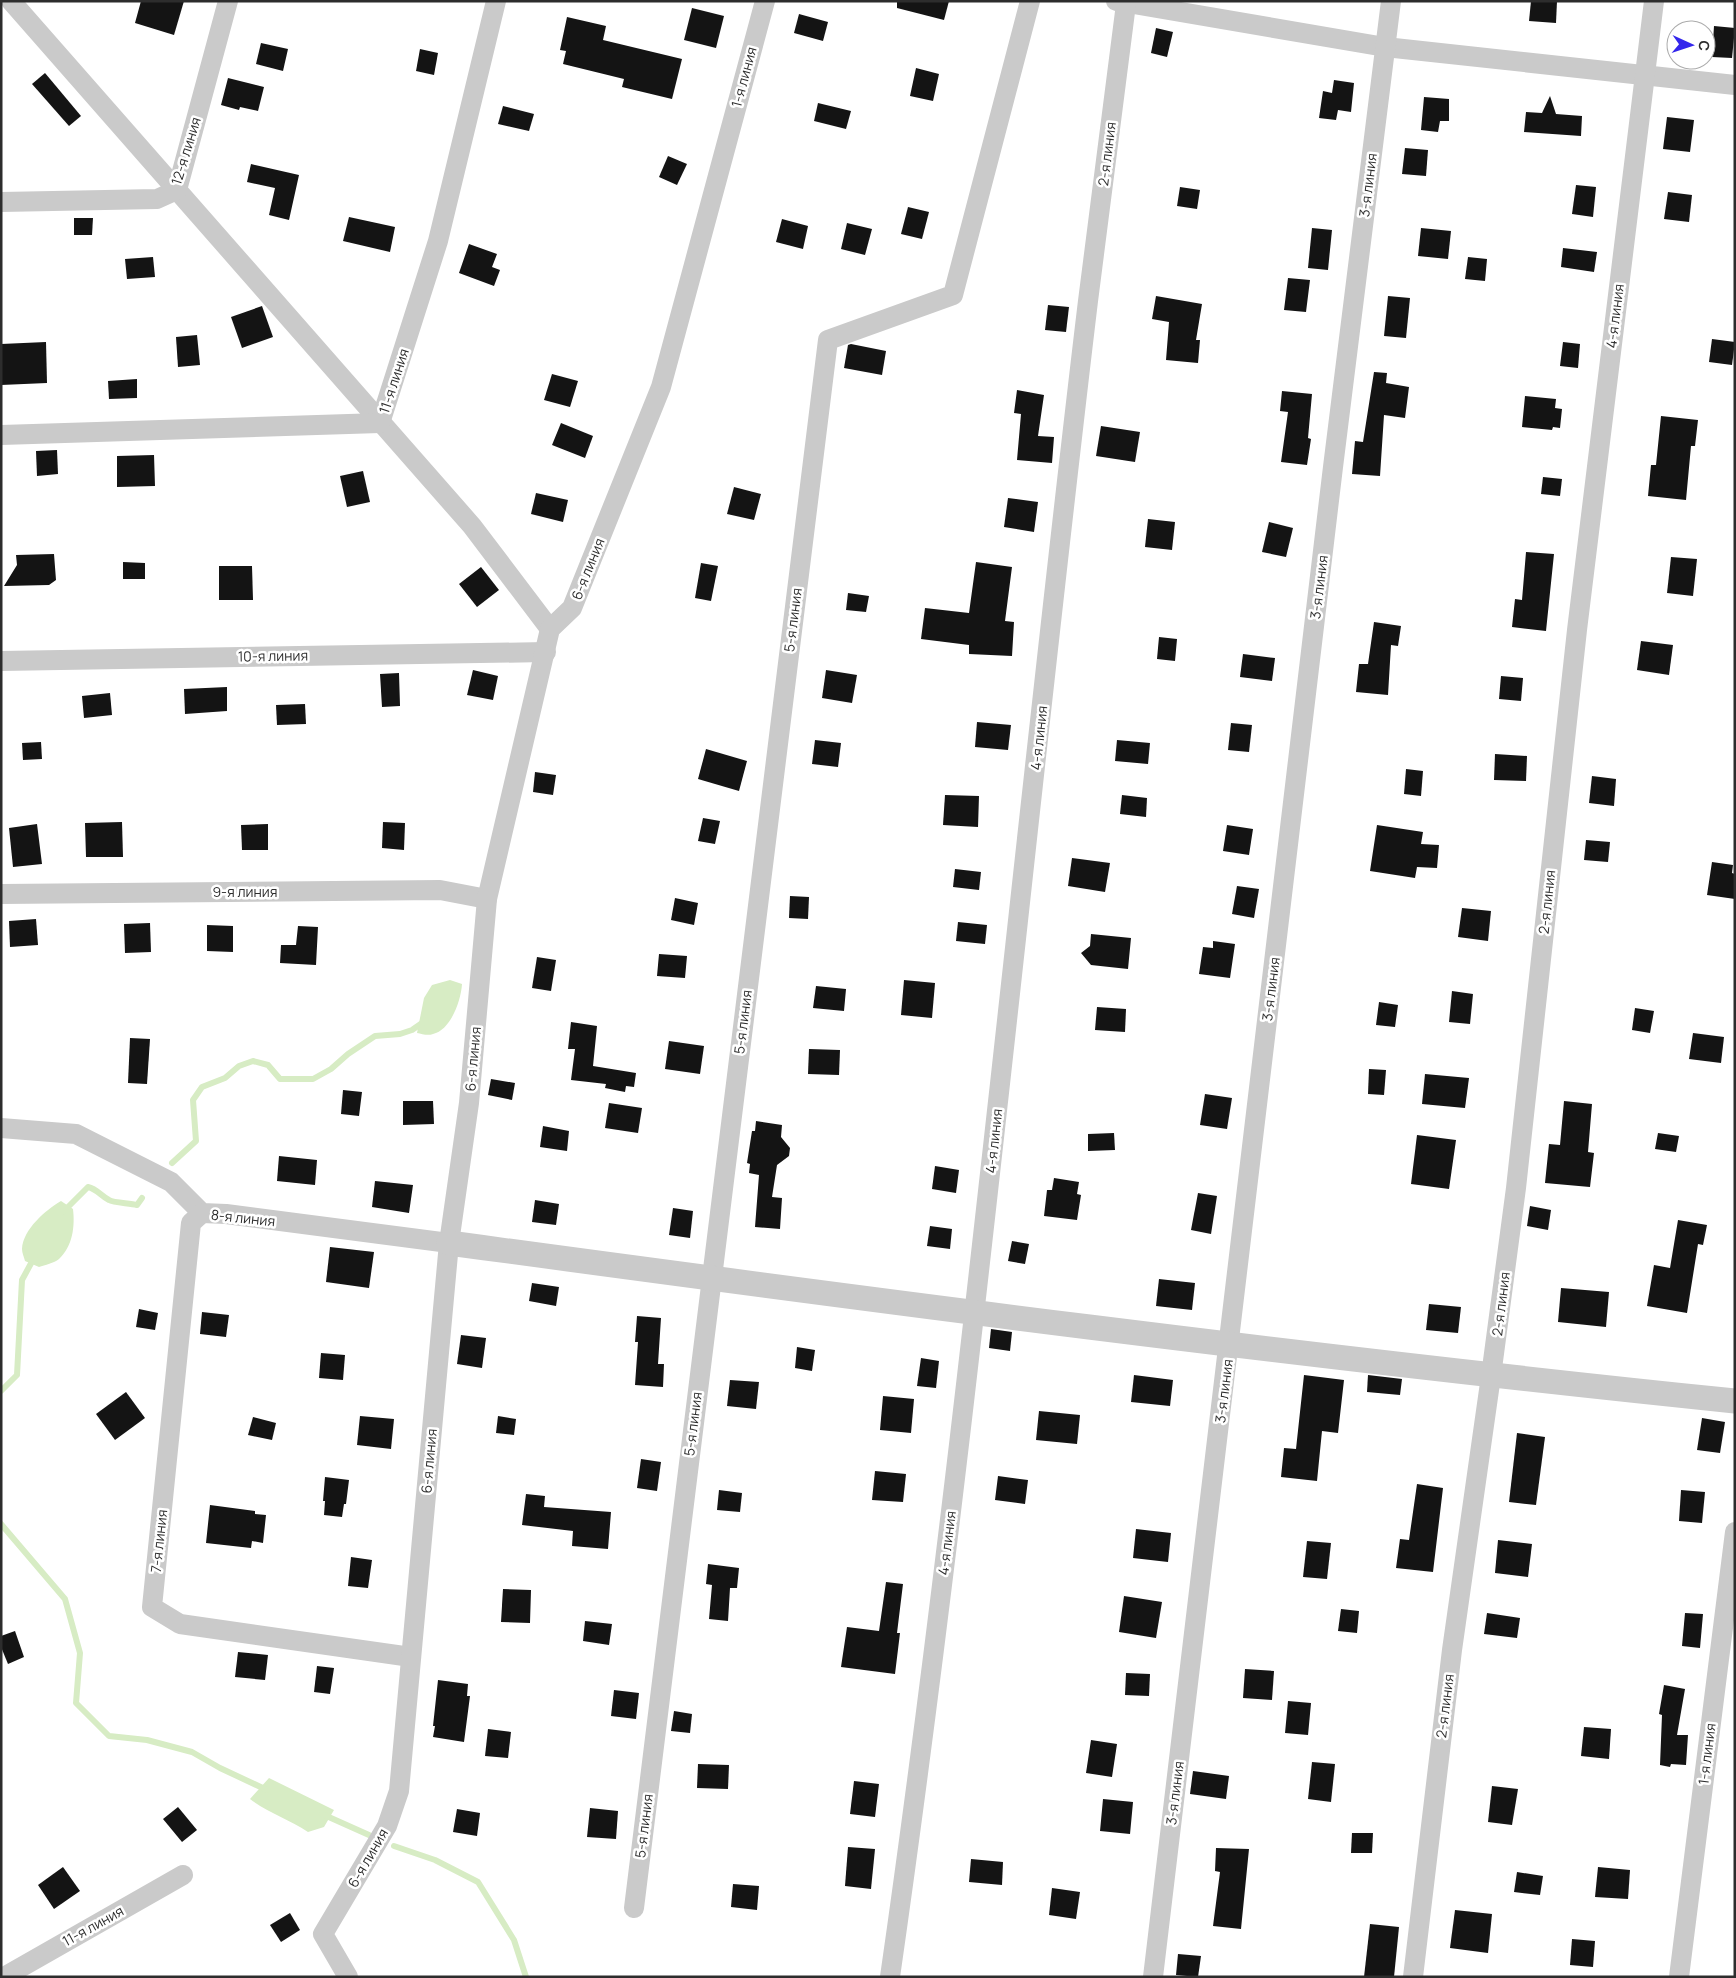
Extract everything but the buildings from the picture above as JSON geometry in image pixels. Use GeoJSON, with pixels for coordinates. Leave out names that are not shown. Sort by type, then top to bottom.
{"type":"FeatureCollection","features":[{"type":"Feature","properties":{"kind":"street"},"geometry":{"type":"LineString","coordinates":[[11,1],[472,526],[550,629]]}},
{"type":"Feature","properties":{"kind":"street","name":"12-я линия"},"geometry":{"type":"LineString","coordinates":[[1,202],[157,199],[177,190],[228,1]]}},
{"type":"Feature","properties":{"kind":"street","name":"11-я линия"},"geometry":{"type":"LineString","coordinates":[[1,435],[380,423],[438,241],[496,1]]}},
{"type":"Feature","properties":{"kind":"street","name":"1-я линия"},"geometry":{"type":"LineString","coordinates":[[724,154],[765,1]]}},
{"type":"Feature","properties":{"kind":"street","name":"5-я линия"},"geometry":{"type":"LineString","coordinates":[[634,1908],[828,340],[953,295],[1030,1]]}},
{"type":"Feature","properties":{"kind":"street","name":"3-я линия"},"geometry":{"type":"LineString","coordinates":[[1153,1977],[1332,477],[1391,1]]}},
{"type":"Feature","properties":{"kind":"street","name":"4-я линия"},"geometry":{"type":"LineString","coordinates":[[1576,630],[1654,1]]}},
{"type":"Feature","properties":{"kind":"street"},"geometry":{"type":"LineString","coordinates":[[1121,3],[1385,47],[1735,85]]}},
{"type":"Feature","properties":{"kind":"street","name":"2-я линия"},"geometry":{"type":"LineString","coordinates":[[1088,303],[1121,3]]}},
{"type":"Feature","properties":{"kind":"street","name":"6-я линия"},"geometry":{"type":"LineString","coordinates":[[348,1977],[323,1934],[387,1826],[399,1791],[449,1244],[469,1103],[487,899],[550,629],[572,608],[662,387],[724,154]]}},
{"type":"Feature","properties":{"kind":"street","name":"4-я линия"},"geometry":{"type":"LineString","coordinates":[[890,1977],[917,1788],[975,1314],[1088,303]]}},
{"type":"Feature","properties":{"kind":"street","name":"2-я линия"},"geometry":{"type":"LineString","coordinates":[[1413,1977],[1452,1650],[1516,1188],[1576,630]]}},
{"type":"Feature","properties":{"kind":"street","name":"10-я линия"},"geometry":{"type":"LineString","coordinates":[[1,661],[546,652]]}},
{"type":"Feature","properties":{"kind":"street","name":"9-я линия"},"geometry":{"type":"LineString","coordinates":[[1,894],[440,890],[487,899]]}},
{"type":"Feature","properties":{"kind":"street","name":"8-я линия"},"geometry":{"type":"LineString","coordinates":[[1,1128],[76,1134],[171,1182],[202,1213],[226,1214],[449,1244]]}},
{"type":"Feature","properties":{"kind":"street","name":"7-я линия"},"geometry":{"type":"LineString","coordinates":[[202,1213],[191,1223],[152,1608],[180,1624],[412,1657]]}},
{"type":"Feature","properties":{"kind":"street"},"geometry":{"type":"LineString","coordinates":[[449,1244],[975,1314],[1491,1376],[1735,1401]]}},
{"type":"Feature","properties":{"kind":"street","name":"1-я линия"},"geometry":{"type":"LineString","coordinates":[[1680,1977],[1735,1532]]}},
{"type":"Feature","properties":{"kind":"street","name":"11-я линия"},"geometry":{"type":"LineString","coordinates":[[4,1977],[183,1876]]}},
{"type":"Feature","properties":{"kind":"shaded area"},"geometry":{"type":"Polygon","coordinates":[[[450,980],[462,984],[460,998],[450,1021],[445,1027],[433,1034],[417,1033],[424,998],[432,985],[450,980]]]}},
{"type":"Feature","properties":{"kind":"shaded area"},"geometry":{"type":"Polygon","coordinates":[[[61,1201],[73,1209],[74,1222],[70,1242],[64,1254],[59,1259],[39,1267],[25,1261],[22,1249],[26,1234],[42,1215],[61,1201]]]}},
{"type":"Feature","properties":{"kind":"shaded area"},"geometry":{"type":"Polygon","coordinates":[[[269,1778],[334,1810],[324,1827],[308,1832],[250,1799],[269,1778]]]}},
{"type":"Feature","properties":{"kind":"waterway"},"geometry":{"type":"LineString","coordinates":[[172,1163],[196,1141],[193,1100],[202,1087],[225,1078],[239,1066],[253,1061],[268,1065],[280,1079],[313,1079],[331,1069],[348,1054],[375,1036],[400,1034],[412,1030],[425,1021]]}},
{"type":"Feature","properties":{"kind":"waterway"},"geometry":{"type":"LineString","coordinates":[[63,1212],[88,1187],[115,1202],[137,1205],[142,1198]]}},
{"type":"Feature","properties":{"kind":"waterway"},"geometry":{"type":"LineString","coordinates":[[1,1391],[17,1375],[22,1280],[35,1256]]}},
{"type":"Feature","properties":{"kind":"waterway"},"geometry":{"type":"LineString","coordinates":[[1,1524],[65,1599],[80,1653],[76,1703],[109,1736],[147,1740],[192,1752],[220,1768],[267,1790]]}},
{"type":"Feature","properties":{"kind":"waterway"},"geometry":{"type":"LineString","coordinates":[[322,1814],[369,1835]]}},
{"type":"Feature","properties":{"kind":"waterway"},"geometry":{"type":"LineString","coordinates":[[394,1846],[435,1860],[478,1882],[514,1940],[526,1977]]}}]}
